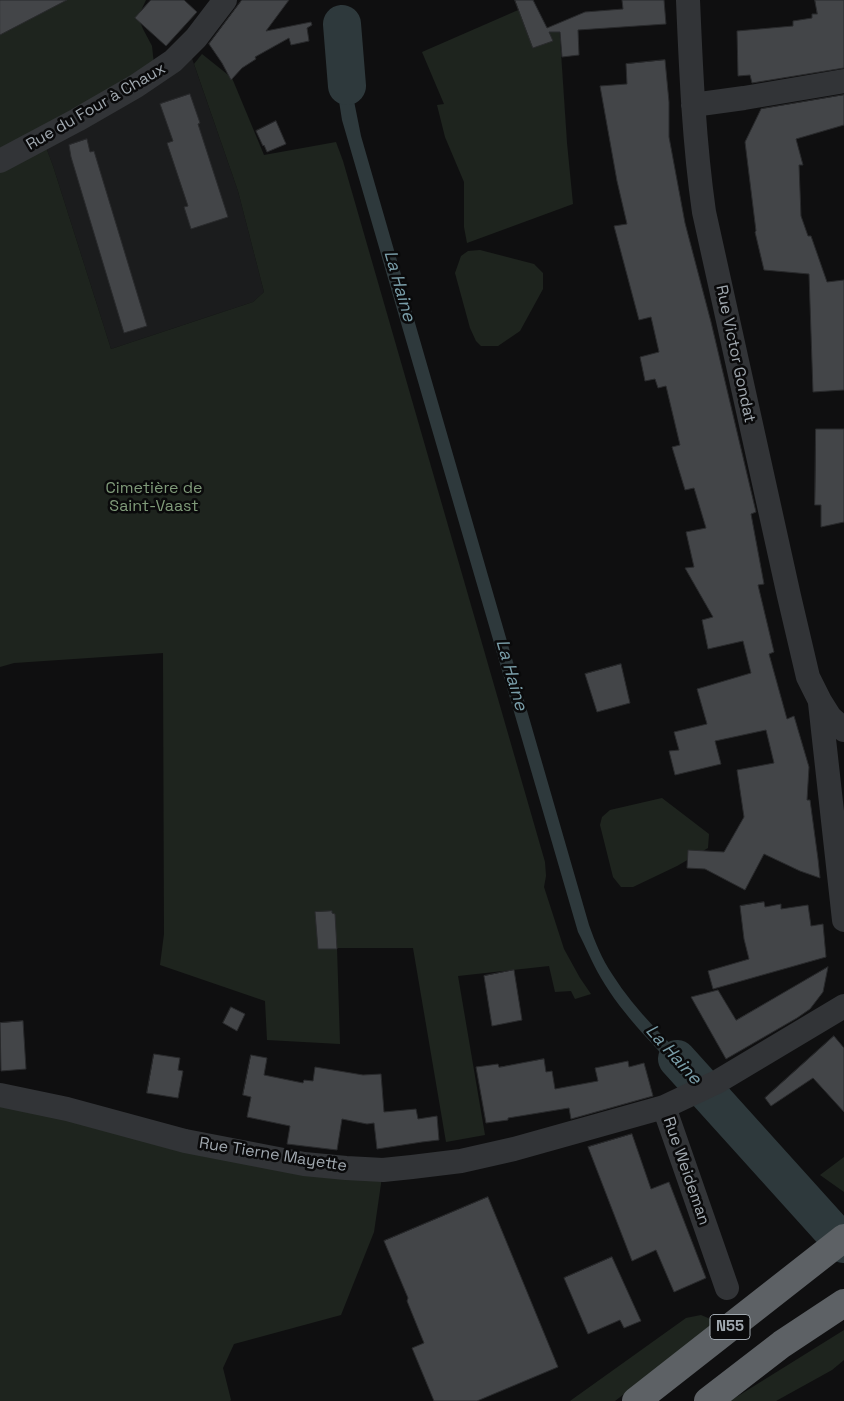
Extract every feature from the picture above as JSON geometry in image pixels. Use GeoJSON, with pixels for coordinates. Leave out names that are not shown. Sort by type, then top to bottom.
{"type":"FeatureCollection","features":[{"type":"Feature","properties":{"kind":"highway","name":"N55"},"geometry":{"type":"LineString","coordinates":[[636,1401],[834,1245]]}},
{"type":"Feature","properties":{"kind":"highway","name":"N55"},"geometry":{"type":"LineString","coordinates":[[708,1401],[782,1344],[844,1302]]}},
{"type":"Feature","properties":{"kind":"street","name":"Rue du Four à Chaux"},"geometry":{"type":"LineString","coordinates":[[0,161],[136,86],[173,61],[196,38],[224,0]]}},
{"type":"Feature","properties":{"kind":"street","name":"Rue Victor Gondat"},"geometry":{"type":"LineString","coordinates":[[688,0],[693,105],[704,212],[808,677],[830,716],[844,730]]}},
{"type":"Feature","properties":{"kind":"street"},"geometry":{"type":"LineString","coordinates":[[693,105],[844,81]]}},
{"type":"Feature","properties":{"kind":"street","name":"Rue Victor Gondat"},"geometry":{"type":"LineString","coordinates":[[820,701],[844,920]]}},
{"type":"Feature","properties":{"kind":"street","name":"Rue Weideman"},"geometry":{"type":"LineString","coordinates":[[727,1288],[664,1107],[717,1082],[842,1004]]}},
{"type":"Feature","properties":{"kind":"street","name":"Rue Tierne Mayette"},"geometry":{"type":"LineString","coordinates":[[0,1095],[68,1109],[185,1141],[304,1164],[383,1170],[461,1161],[514,1149],[664,1107]]}},
{"type":"Feature","properties":{"kind":"shaded area"},"geometry":{"type":"Polygon","coordinates":[[[188,47],[238,191],[264,292],[253,302],[111,349],[43,139],[188,47]]]}},
{"type":"Feature","properties":{"kind":"green space","name":"Cimetière de Saint-Vaast"},"geometry":{"type":"Polygon","coordinates":[[[0,0],[146,0],[138,17],[152,46],[155,74],[43,139],[111,349],[253,302],[264,292],[238,191],[194,64],[202,54],[232,78],[264,155],[336,142],[545,862],[546,876],[544,887],[564,949],[591,994],[575,999],[571,991],[555,992],[549,966],[458,976],[485,1135],[446,1142],[413,948],[337,948],[340,1044],[267,1040],[265,1001],[160,965],[164,934],[163,653],[14,663],[0,667],[0,0]]]}},
{"type":"Feature","properties":{"kind":"green space"},"geometry":{"type":"Polygon","coordinates":[[[532,4],[540,31],[559,23],[573,204],[467,243],[464,227],[464,182],[445,137],[437,105],[444,104],[422,52],[532,4]]]}},
{"type":"Feature","properties":{"kind":"green space"},"geometry":{"type":"Polygon","coordinates":[[[480,250],[534,264],[543,273],[543,289],[520,331],[498,346],[481,346],[476,341],[470,328],[455,273],[461,256],[468,251],[480,250]]]}},
{"type":"Feature","properties":{"kind":"green space"},"geometry":{"type":"Polygon","coordinates":[[[662,798],[709,834],[708,848],[677,866],[633,887],[621,887],[613,877],[600,825],[602,817],[610,810],[662,798]]]}},
{"type":"Feature","properties":{"kind":"green space"},"geometry":{"type":"Polygon","coordinates":[[[0,1095],[383,1170],[374,1232],[341,1315],[234,1344],[223,1368],[230,1401],[0,1401],[0,1095]]]}},
{"type":"Feature","properties":{"kind":"green space"},"geometry":{"type":"Polygon","coordinates":[[[844,1157],[844,1192],[820,1175],[844,1157]]]}},
{"type":"Feature","properties":{"kind":"green space"},"geometry":{"type":"Polygon","coordinates":[[[701,1315],[715,1321],[691,1343],[615,1401],[570,1401],[686,1318],[701,1315]]]}},
{"type":"Feature","properties":{"kind":"green space"},"geometry":{"type":"Polygon","coordinates":[[[844,1330],[844,1360],[832,1370],[776,1401],[730,1401],[844,1330]]]}},
{"type":"Feature","properties":{"kind":"water"},"geometry":{"type":"Polygon","coordinates":[[[348,35],[352,91],[361,136],[589,925],[608,968],[621,988],[653,1026],[700,1074],[688,1082],[641,1032],[620,1006],[598,972],[578,932],[342,120],[335,36],[348,35]]]}},
{"type":"Feature","properties":{"kind":"building"},"geometry":{"type":"Polygon","coordinates":[[[0,0],[67,0],[0,35],[0,0]]]}},
{"type":"Feature","properties":{"kind":"building"},"geometry":{"type":"Polygon","coordinates":[[[151,0],[184,0],[197,12],[166,46],[135,18],[151,0]]]}},
{"type":"Feature","properties":{"kind":"building"},"geometry":{"type":"Polygon","coordinates":[[[242,0],[289,0],[266,31],[311,22],[312,25],[307,28],[309,41],[291,45],[289,38],[255,57],[256,59],[242,68],[231,80],[209,44],[242,0]]]}},
{"type":"Feature","properties":{"kind":"building"},"geometry":{"type":"Polygon","coordinates":[[[515,0],[533,0],[547,28],[585,12],[623,9],[622,0],[664,0],[666,24],[578,30],[579,55],[562,57],[560,32],[549,32],[553,41],[533,48],[515,0]]]}},
{"type":"Feature","properties":{"kind":"building"},"geometry":{"type":"Polygon","coordinates":[[[815,0],[844,0],[844,68],[752,83],[750,75],[738,76],[737,31],[793,26],[793,21],[812,18],[812,14],[817,14],[815,0]]]}},
{"type":"Feature","properties":{"kind":"building"},"geometry":{"type":"Polygon","coordinates":[[[665,60],[669,102],[669,137],[685,223],[711,322],[756,512],[751,514],[764,584],[758,585],[774,652],[769,654],[787,719],[794,716],[809,767],[807,800],[810,800],[820,878],[764,854],[745,890],[705,869],[687,868],[688,850],[724,852],[744,817],[737,770],[774,763],[766,730],[715,741],[721,764],[675,775],[669,751],[679,750],[674,732],[707,724],[697,689],[751,673],[743,641],[708,649],[702,620],[713,617],[685,568],[694,567],[686,532],[706,528],[694,488],[685,490],[672,447],[680,445],[666,386],[658,388],[655,379],[645,381],[640,357],[659,352],[651,317],[639,320],[614,226],[627,224],[617,181],[600,86],[627,84],[626,64],[665,60]]]}},
{"type":"Feature","properties":{"kind":"building"},"geometry":{"type":"Polygon","coordinates":[[[190,94],[228,217],[191,229],[184,207],[188,206],[167,143],[173,141],[160,104],[190,94]]]}},
{"type":"Feature","properties":{"kind":"building"},"geometry":{"type":"Polygon","coordinates":[[[844,95],[844,125],[796,139],[803,165],[799,165],[801,216],[808,236],[811,236],[827,282],[844,280],[844,390],[813,392],[809,274],[764,270],[755,232],[745,142],[761,109],[844,95]]]}},
{"type":"Feature","properties":{"kind":"building"},"geometry":{"type":"Polygon","coordinates":[[[276,121],[286,144],[267,152],[256,131],[276,121]]]}},
{"type":"Feature","properties":{"kind":"building"},"geometry":{"type":"Polygon","coordinates":[[[87,139],[90,152],[94,151],[147,326],[124,333],[71,157],[69,145],[87,139]]]}},
{"type":"Feature","properties":{"kind":"building"},"geometry":{"type":"Polygon","coordinates":[[[816,429],[844,429],[844,522],[821,527],[821,505],[815,505],[816,429]]]}},
{"type":"Feature","properties":{"kind":"building"},"geometry":{"type":"Polygon","coordinates":[[[621,664],[630,703],[597,712],[585,674],[621,664]]]}},
{"type":"Feature","properties":{"kind":"building"},"geometry":{"type":"Polygon","coordinates":[[[764,902],[765,907],[781,904],[781,909],[808,905],[811,926],[823,924],[826,957],[713,989],[708,971],[749,959],[744,939],[740,906],[764,902]]]}},
{"type":"Feature","properties":{"kind":"building"},"geometry":{"type":"Polygon","coordinates":[[[332,911],[335,914],[337,949],[318,949],[315,912],[332,911]]]}},
{"type":"Feature","properties":{"kind":"building"},"geometry":{"type":"Polygon","coordinates":[[[828,967],[823,992],[810,1009],[726,1059],[691,997],[718,990],[736,1020],[828,967]]]}},
{"type":"Feature","properties":{"kind":"building"},"geometry":{"type":"Polygon","coordinates":[[[514,970],[522,1020],[492,1026],[484,976],[514,970]]]}},
{"type":"Feature","properties":{"kind":"building"},"geometry":{"type":"Polygon","coordinates":[[[231,1007],[245,1014],[237,1031],[223,1023],[231,1007]]]}},
{"type":"Feature","properties":{"kind":"building"},"geometry":{"type":"Polygon","coordinates":[[[23,1021],[26,1069],[1,1071],[0,1023],[23,1021]]]}},
{"type":"Feature","properties":{"kind":"building"},"geometry":{"type":"Polygon","coordinates":[[[834,1036],[844,1048],[844,1112],[813,1078],[771,1106],[765,1098],[834,1036]]]}},
{"type":"Feature","properties":{"kind":"building"},"geometry":{"type":"Polygon","coordinates":[[[154,1054],[180,1058],[178,1070],[183,1071],[178,1098],[147,1093],[154,1054]]]}},
{"type":"Feature","properties":{"kind":"building"},"geometry":{"type":"Polygon","coordinates":[[[251,1055],[267,1058],[264,1075],[303,1083],[304,1080],[313,1081],[315,1067],[363,1075],[381,1074],[384,1112],[416,1109],[418,1119],[437,1116],[439,1140],[377,1149],[374,1123],[367,1124],[342,1119],[337,1150],[287,1144],[290,1126],[247,1117],[251,1097],[243,1095],[251,1055]]]}},
{"type":"Feature","properties":{"kind":"building"},"geometry":{"type":"Polygon","coordinates":[[[544,1059],[546,1072],[552,1071],[555,1089],[598,1081],[595,1068],[628,1061],[629,1067],[644,1063],[653,1096],[571,1119],[569,1108],[486,1123],[476,1067],[498,1064],[499,1067],[544,1059]]]}},
{"type":"Feature","properties":{"kind":"building"},"geometry":{"type":"Polygon","coordinates":[[[632,1134],[651,1189],[669,1182],[706,1278],[674,1292],[656,1250],[632,1261],[588,1147],[632,1134]]]}},
{"type":"Feature","properties":{"kind":"building"},"geometry":{"type":"Polygon","coordinates":[[[488,1197],[558,1367],[477,1401],[434,1401],[412,1348],[424,1343],[407,1301],[408,1298],[384,1241],[488,1197]]]}},
{"type":"Feature","properties":{"kind":"building"},"geometry":{"type":"Polygon","coordinates":[[[612,1257],[641,1321],[624,1328],[620,1320],[588,1334],[564,1278],[612,1257]]]}},
{"type":"Feature","properties":{"kind":"waterway","name":"La Haine"},"geometry":{"type":"LineString","coordinates":[[342,24],[347,86]]}},
{"type":"Feature","properties":{"kind":"waterway","name":"La Haine"},"geometry":{"type":"LineString","coordinates":[[677,1059],[844,1244]]}}]}
